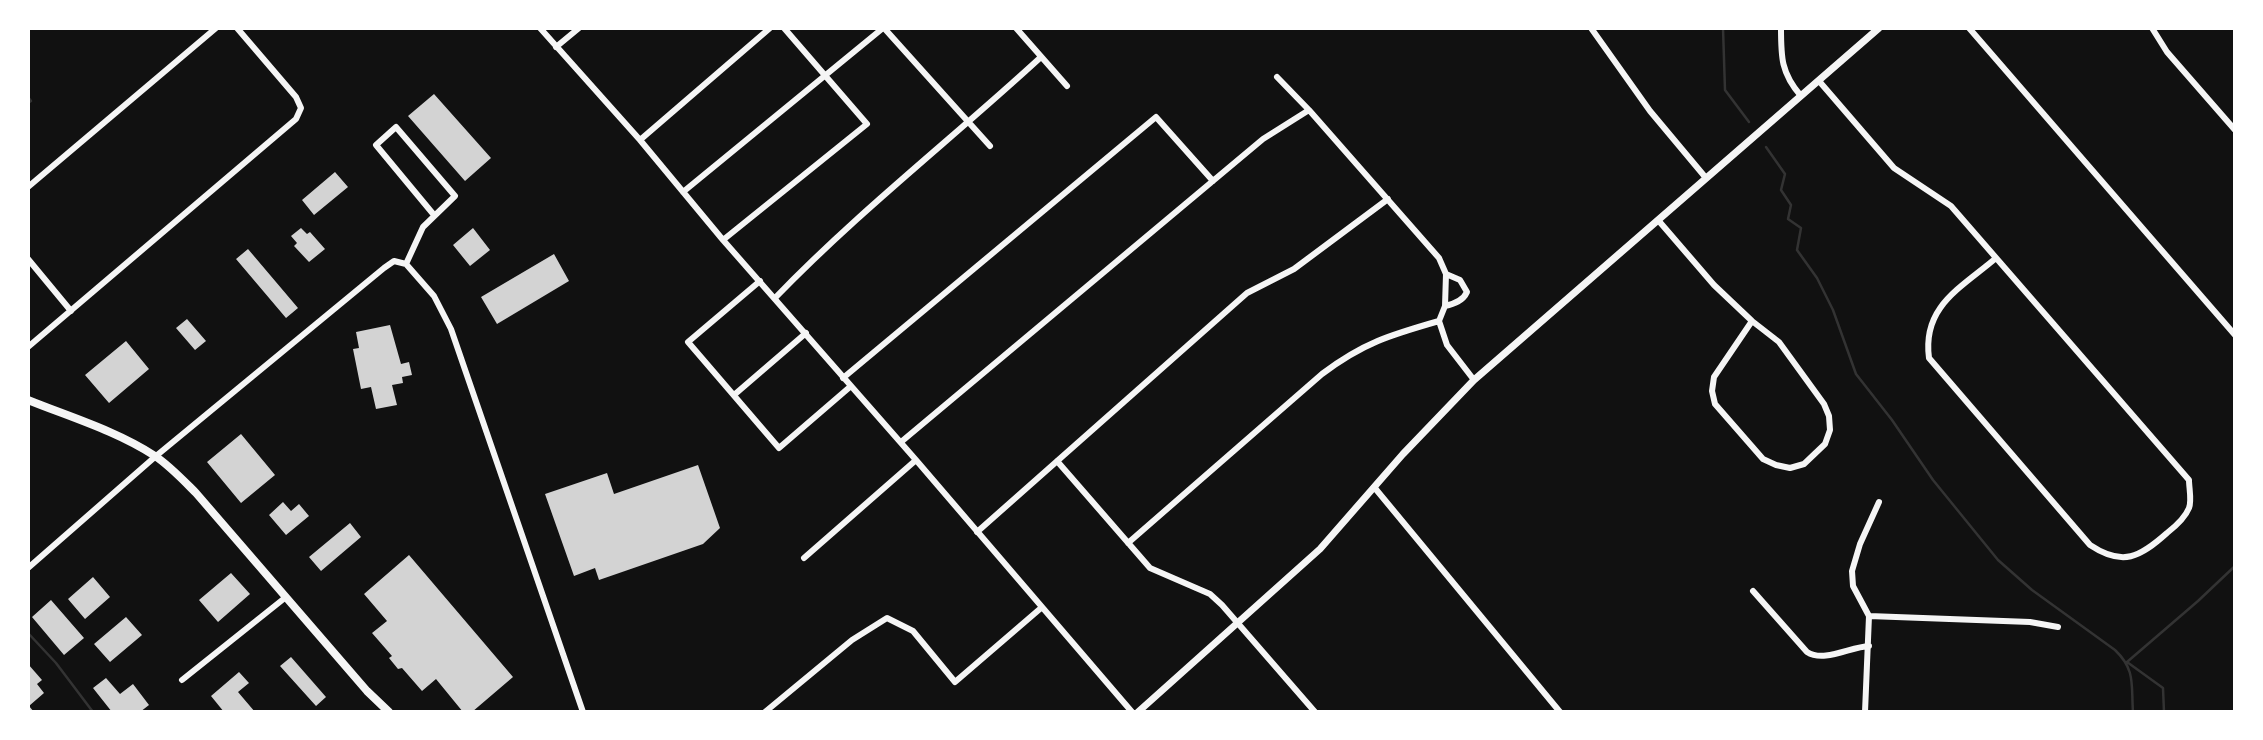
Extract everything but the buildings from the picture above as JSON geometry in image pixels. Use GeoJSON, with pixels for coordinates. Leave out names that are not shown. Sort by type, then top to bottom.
{"type":"FeatureCollection","features":[{"type":"Feature","properties":{"kind":"main road"},"geometry":{"type":"LineString","coordinates":[[28,400],[112,434],[156,456],[197,493],[367,691],[389,712]]}},
{"type":"Feature","properties":{"kind":"street"},"geometry":{"type":"LineString","coordinates":[[28,187],[216,28]]}},
{"type":"Feature","properties":{"kind":"street"},"geometry":{"type":"LineString","coordinates":[[28,347],[296,119],[301,108],[296,97],[237,28]]}},
{"type":"Feature","properties":{"kind":"street"},"geometry":{"type":"LineString","coordinates":[[540,28],[640,140],[723,240],[901,442],[1132,712]]}},
{"type":"Feature","properties":{"kind":"street"},"geometry":{"type":"LineString","coordinates":[[556,47],[579,28]]}},
{"type":"Feature","properties":{"kind":"street"},"geometry":{"type":"LineString","coordinates":[[640,140],[770,28]]}},
{"type":"Feature","properties":{"kind":"street"},"geometry":{"type":"LineString","coordinates":[[723,240],[867,124],[784,28]]}},
{"type":"Feature","properties":{"kind":"street"},"geometry":{"type":"LineString","coordinates":[[683,192],[883,28],[990,146]]}},
{"type":"Feature","properties":{"kind":"street"},"geometry":{"type":"LineString","coordinates":[[1016,28],[1067,86]]}},
{"type":"Feature","properties":{"kind":"street"},"geometry":{"type":"LineString","coordinates":[[1591,28],[1650,111],[1706,178]]}},
{"type":"Feature","properties":{"kind":"street"},"geometry":{"type":"LineString","coordinates":[[1781,28],[1782,60],[1788,82],[1801,96]]}},
{"type":"Feature","properties":{"kind":"street"},"geometry":{"type":"LineString","coordinates":[[1138,712],[1320,549],[1403,454],[1474,380],[1879,28]]}},
{"type":"Feature","properties":{"kind":"street"},"geometry":{"type":"LineString","coordinates":[[1969,28],[2235,335]]}},
{"type":"Feature","properties":{"kind":"street"},"geometry":{"type":"LineString","coordinates":[[2152,28],[2167,52],[2235,130]]}},
{"type":"Feature","properties":{"kind":"street"},"geometry":{"type":"LineString","coordinates":[[775,298],[821,251],[1041,57]]}},
{"type":"Feature","properties":{"kind":"street"},"geometry":{"type":"LineString","coordinates":[[1277,77],[1439,258],[1446,274],[1445,306],[1439,321],[1447,345],[1474,380]]}},
{"type":"Feature","properties":{"kind":"street"},"geometry":{"type":"LineString","coordinates":[[1819,81],[1894,168],[1951,206],[2189,480],[2191,506],[2180,522],[2149,549],[2128,558],[2106,556],[2090,545],[1929,358],[1926,340],[1931,320],[1945,301],[1996,258]]}},
{"type":"Feature","properties":{"kind":"street"},"geometry":{"type":"LineString","coordinates":[[901,442],[1263,139],[1309,110]]}},
{"type":"Feature","properties":{"kind":"street"},"geometry":{"type":"LineString","coordinates":[[843,378],[1156,117],[1213,181]]}},
{"type":"Feature","properties":{"kind":"street"},"geometry":{"type":"LineString","coordinates":[[406,264],[423,227],[455,196],[396,127],[376,145],[434,215]]}},
{"type":"Feature","properties":{"kind":"street"},"geometry":{"type":"LineString","coordinates":[[977,531],[1247,293],[1294,269],[1388,199]]}},
{"type":"Feature","properties":{"kind":"street"},"geometry":{"type":"LineString","coordinates":[[1658,220],[1714,285],[1779,342],[1824,404],[1829,416],[1830,430],[1825,444],[1804,464],[1790,468],[1763,459],[1715,404],[1714,377],[1752,321]]}},
{"type":"Feature","properties":{"kind":"street"},"geometry":{"type":"LineString","coordinates":[[28,259],[71,311]]}},
{"type":"Feature","properties":{"kind":"street"},"geometry":{"type":"LineString","coordinates":[[28,568],[156,456],[384,268],[394,261],[406,264],[434,296],[452,329],[583,712]]}},
{"type":"Feature","properties":{"kind":"street"},"geometry":{"type":"LineString","coordinates":[[1445,306],[1460,301],[1466,292],[1460,280],[1446,274]]}},
{"type":"Feature","properties":{"kind":"street"},"geometry":{"type":"LineString","coordinates":[[760,281],[688,342],[779,448],[851,386]]}},
{"type":"Feature","properties":{"kind":"street"},"geometry":{"type":"LineString","coordinates":[[1128,543],[1322,374],[1350,353],[1383,338],[1439,321]]}},
{"type":"Feature","properties":{"kind":"street"},"geometry":{"type":"LineString","coordinates":[[734,395],[806,333]]}},
{"type":"Feature","properties":{"kind":"street"},"geometry":{"type":"LineString","coordinates":[[804,558],[916,460]]}},
{"type":"Feature","properties":{"kind":"street"},"geometry":{"type":"LineString","coordinates":[[1058,461],[1150,568],[1210,594],[1239,623],[1315,712]]}},
{"type":"Feature","properties":{"kind":"street"},"geometry":{"type":"LineString","coordinates":[[1374,487],[1560,712]]}},
{"type":"Feature","properties":{"kind":"street"},"geometry":{"type":"LineString","coordinates":[[1865,712],[1869,616],[1853,586],[1852,571],[1860,544],[1879,502]]}},
{"type":"Feature","properties":{"kind":"street"},"geometry":{"type":"LineString","coordinates":[[1754,591],[1807,652],[1814,656],[1822,657],[1869,646]]}},
{"type":"Feature","properties":{"kind":"street"},"geometry":{"type":"LineString","coordinates":[[182,680],[286,597]]}},
{"type":"Feature","properties":{"kind":"street"},"geometry":{"type":"LineString","coordinates":[[765,712],[852,640],[887,618],[913,631],[955,682],[1041,608]]}},
{"type":"Feature","properties":{"kind":"street"},"geometry":{"type":"LineString","coordinates":[[1869,616],[2030,622],[2058,627]]}},
{"type":"Feature","properties":{"kind":"waterway"},"geometry":{"type":"LineString","coordinates":[[1723,28],[1725,90],[1749,122]]}},
{"type":"Feature","properties":{"kind":"waterway"},"geometry":{"type":"LineString","coordinates":[[28,97],[31,101],[28,103]]}},
{"type":"Feature","properties":{"kind":"waterway"},"geometry":{"type":"LineString","coordinates":[[1766,147],[1785,174],[1781,190],[1791,205],[1788,219],[1801,228],[1797,250],[1817,278],[1833,310],[1856,374],[1933,480],[1998,560],[2032,590],[2122,657],[2131,678],[2133,712]]}},
{"type":"Feature","properties":{"kind":"waterway"},"geometry":{"type":"LineString","coordinates":[[2164,712],[2163,688],[2127,662],[2235,566]]}},
{"type":"Feature","properties":{"kind":"waterway"},"geometry":{"type":"LineString","coordinates":[[28,633],[56,663],[93,712]]}},
{"type":"Feature","properties":{"kind":"waterway"},"geometry":{"type":"LineString","coordinates":[[2183,712],[2223,712]]}}]}
